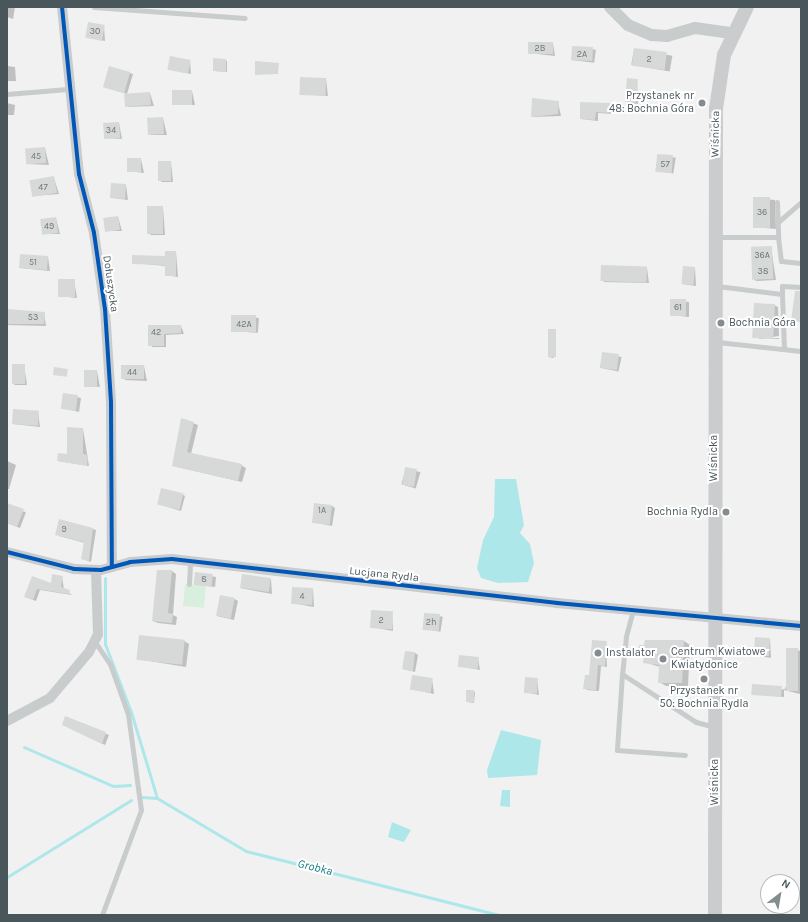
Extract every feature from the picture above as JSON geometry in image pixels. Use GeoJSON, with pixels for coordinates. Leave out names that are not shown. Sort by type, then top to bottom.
{"type":"FeatureCollection","features":[{"type":"Feature","properties":{"kind":"main road","name":"Wiśnicka"},"geometry":{"type":"LineString","coordinates":[[716,915],[714,237],[718,80],[732,33],[747,7]]}},
{"type":"Feature","properties":{"kind":"street","name":"Dołuszycka"},"geometry":{"type":"LineString","coordinates":[[62,7],[68,89],[79,174],[94,233],[106,309],[111,402],[112,567]]}},
{"type":"Feature","properties":{"kind":"street"},"geometry":{"type":"LineString","coordinates":[[610,7],[628,25],[652,35],[708,27],[732,33]]}},
{"type":"Feature","properties":{"kind":"street","name":"Lucjana Rydla"},"geometry":{"type":"LineString","coordinates":[[7,552],[74,570],[96,570],[172,559],[633,610],[801,626]]}},
{"type":"Feature","properties":{"kind":"street"},"geometry":{"type":"LineString","coordinates":[[7,721],[50,698],[75,671],[94,641],[99,613],[96,570]]}},
{"type":"Feature","properties":{"kind":"lane"},"geometry":{"type":"LineString","coordinates":[[94,7],[245,18]]}},
{"type":"Feature","properties":{"kind":"lane"},"geometry":{"type":"LineString","coordinates":[[7,94],[68,89]]}},
{"type":"Feature","properties":{"kind":"lane"},"geometry":{"type":"LineString","coordinates":[[777,202],[778,237],[781,261],[801,262]]}},
{"type":"Feature","properties":{"kind":"lane"},"geometry":{"type":"LineString","coordinates":[[778,222],[801,202]]}},
{"type":"Feature","properties":{"kind":"lane"},"geometry":{"type":"LineString","coordinates":[[714,237],[778,237]]}},
{"type":"Feature","properties":{"kind":"lane"},"geometry":{"type":"LineString","coordinates":[[714,286],[733,285],[750,292],[782,294]]}},
{"type":"Feature","properties":{"kind":"lane"},"geometry":{"type":"LineString","coordinates":[[784,349],[782,286],[801,287]]}},
{"type":"Feature","properties":{"kind":"lane"},"geometry":{"type":"LineString","coordinates":[[714,342],[801,351]]}},
{"type":"Feature","properties":{"kind":"lane"},"geometry":{"type":"LineString","coordinates":[[189,584],[190,562]]}},
{"type":"Feature","properties":{"kind":"lane"},"geometry":{"type":"LineString","coordinates":[[633,610],[626,637],[622,674],[618,750],[686,755]]}},
{"type":"Feature","properties":{"kind":"lane"},"geometry":{"type":"LineString","coordinates":[[94,641],[110,664],[128,714],[141,810],[102,915]]}},
{"type":"Feature","properties":{"kind":"lane"},"geometry":{"type":"LineString","coordinates":[[622,674],[696,722],[715,727]]}},
{"type":"Feature","properties":{"kind":"green space"},"geometry":{"type":"Polygon","coordinates":[[[185,584],[206,586],[204,608],[183,606],[185,584]]]}},
{"type":"Feature","properties":{"kind":"water"},"geometry":{"type":"Polygon","coordinates":[[[495,479],[516,479],[524,525],[520,533],[530,544],[534,563],[528,582],[498,583],[481,578],[477,568],[483,540],[494,517],[495,479]]]}},
{"type":"Feature","properties":{"kind":"water"},"geometry":{"type":"Polygon","coordinates":[[[501,730],[541,740],[537,775],[488,778],[487,770],[501,730]]]}},
{"type":"Feature","properties":{"kind":"water"},"geometry":{"type":"Polygon","coordinates":[[[502,790],[510,790],[510,807],[500,806],[502,790]]]}},
{"type":"Feature","properties":{"kind":"water"},"geometry":{"type":"Polygon","coordinates":[[[392,822],[411,830],[404,842],[388,837],[392,822]]]}},
{"type":"Feature","properties":{"kind":"building"},"geometry":{"type":"Polygon","coordinates":[[[88,22],[105,25],[102,41],[85,38],[88,22]]]}},
{"type":"Feature","properties":{"kind":"building"},"geometry":{"type":"Polygon","coordinates":[[[528,42],[553,42],[553,54],[528,54],[528,42]]]}},
{"type":"Feature","properties":{"kind":"building"},"geometry":{"type":"Polygon","coordinates":[[[572,46],[593,47],[592,61],[571,60],[572,46]]]}},
{"type":"Feature","properties":{"kind":"building"},"geometry":{"type":"Polygon","coordinates":[[[634,48],[667,52],[665,70],[632,66],[634,48]]]}},
{"type":"Feature","properties":{"kind":"building"},"geometry":{"type":"Polygon","coordinates":[[[170,56],[191,60],[188,74],[167,70],[170,56]]]}},
{"type":"Feature","properties":{"kind":"building"},"geometry":{"type":"Polygon","coordinates":[[[213,58],[226,59],[226,72],[213,71],[213,58]]]}},
{"type":"Feature","properties":{"kind":"building"},"geometry":{"type":"Polygon","coordinates":[[[255,61],[279,63],[278,74],[255,75],[255,61]]]}},
{"type":"Feature","properties":{"kind":"building"},"geometry":{"type":"Polygon","coordinates":[[[109,66],[130,72],[124,93],[103,87],[109,66]]]}},
{"type":"Feature","properties":{"kind":"building"},"geometry":{"type":"Polygon","coordinates":[[[300,77],[326,78],[325,96],[299,95],[300,77]]]}},
{"type":"Feature","properties":{"kind":"building"},"geometry":{"type":"Polygon","coordinates":[[[627,78],[638,79],[636,103],[625,102],[627,78]]]}},
{"type":"Feature","properties":{"kind":"building"},"geometry":{"type":"Polygon","coordinates":[[[172,90],[192,90],[192,105],[172,105],[172,90]]]}},
{"type":"Feature","properties":{"kind":"building"},"geometry":{"type":"Polygon","coordinates":[[[150,92],[151,105],[125,107],[124,94],[150,92]]]}},
{"type":"Feature","properties":{"kind":"building"},"geometry":{"type":"Polygon","coordinates":[[[532,98],[559,101],[558,114],[531,117],[532,98]]]}},
{"type":"Feature","properties":{"kind":"building"},"geometry":{"type":"Polygon","coordinates":[[[580,102],[610,103],[609,113],[596,112],[595,120],[580,119],[580,102]]]}},
{"type":"Feature","properties":{"kind":"building"},"geometry":{"type":"Polygon","coordinates":[[[163,117],[164,134],[148,135],[147,118],[163,117]]]}},
{"type":"Feature","properties":{"kind":"building"},"geometry":{"type":"Polygon","coordinates":[[[119,122],[120,138],[104,139],[103,123],[119,122]]]}},
{"type":"Feature","properties":{"kind":"building"},"geometry":{"type":"Polygon","coordinates":[[[45,147],[46,163],[26,164],[25,148],[45,147]]]}},
{"type":"Feature","properties":{"kind":"building"},"geometry":{"type":"Polygon","coordinates":[[[657,154],[673,155],[672,173],[656,172],[657,154]]]}},
{"type":"Feature","properties":{"kind":"building"},"geometry":{"type":"Polygon","coordinates":[[[127,158],[141,158],[141,172],[127,172],[127,158]]]}},
{"type":"Feature","properties":{"kind":"building"},"geometry":{"type":"Polygon","coordinates":[[[158,161],[171,161],[171,181],[158,181],[158,161]]]}},
{"type":"Feature","properties":{"kind":"building"},"geometry":{"type":"Polygon","coordinates":[[[54,176],[57,193],[32,197],[29,180],[54,176]]]}},
{"type":"Feature","properties":{"kind":"building"},"geometry":{"type":"Polygon","coordinates":[[[111,183],[126,184],[125,199],[110,198],[111,183]]]}},
{"type":"Feature","properties":{"kind":"building"},"geometry":{"type":"Polygon","coordinates":[[[753,197],[770,197],[770,228],[753,228],[753,197]]]}},
{"type":"Feature","properties":{"kind":"building"},"geometry":{"type":"Polygon","coordinates":[[[147,206],[163,206],[163,234],[147,234],[147,206]]]}},
{"type":"Feature","properties":{"kind":"building"},"geometry":{"type":"Polygon","coordinates":[[[118,216],[120,230],[105,232],[103,218],[118,216]]]}},
{"type":"Feature","properties":{"kind":"building"},"geometry":{"type":"Polygon","coordinates":[[[56,217],[58,233],[42,235],[40,219],[56,217]]]}},
{"type":"Feature","properties":{"kind":"building"},"geometry":{"type":"Polygon","coordinates":[[[772,246],[773,279],[752,280],[751,247],[772,246]]]}},
{"type":"Feature","properties":{"kind":"building"},"geometry":{"type":"Polygon","coordinates":[[[165,251],[176,251],[176,276],[165,276],[165,265],[132,264],[132,255],[165,256],[165,251]]]}},
{"type":"Feature","properties":{"kind":"building"},"geometry":{"type":"Polygon","coordinates":[[[20,254],[48,256],[47,270],[19,268],[20,254]]]}},
{"type":"Feature","properties":{"kind":"building"},"geometry":{"type":"Polygon","coordinates":[[[601,265],[647,267],[646,283],[600,281],[601,265]]]}},
{"type":"Feature","properties":{"kind":"building"},"geometry":{"type":"Polygon","coordinates":[[[683,266],[695,267],[693,285],[681,284],[683,266]]]}},
{"type":"Feature","properties":{"kind":"building"},"geometry":{"type":"Polygon","coordinates":[[[58,279],[75,279],[75,297],[58,297],[58,279]]]}},
{"type":"Feature","properties":{"kind":"building"},"geometry":{"type":"Polygon","coordinates":[[[795,291],[801,291],[801,322],[791,321],[795,291]]]}},
{"type":"Feature","properties":{"kind":"building"},"geometry":{"type":"Polygon","coordinates":[[[670,299],[686,299],[686,316],[670,316],[670,299]]]}},
{"type":"Feature","properties":{"kind":"building"},"geometry":{"type":"Polygon","coordinates":[[[754,303],[775,304],[773,339],[752,338],[754,303]]]}},
{"type":"Feature","properties":{"kind":"building"},"geometry":{"type":"Polygon","coordinates":[[[7,309],[45,312],[44,324],[7,324],[7,309]]]}},
{"type":"Feature","properties":{"kind":"building"},"geometry":{"type":"Polygon","coordinates":[[[231,315],[256,315],[256,332],[231,332],[231,315]]]}},
{"type":"Feature","properties":{"kind":"building"},"geometry":{"type":"Polygon","coordinates":[[[148,325],[181,325],[181,333],[164,334],[164,346],[148,346],[148,325]]]}},
{"type":"Feature","properties":{"kind":"building"},"geometry":{"type":"Polygon","coordinates":[[[548,329],[556,329],[556,357],[548,357],[548,329]]]}},
{"type":"Feature","properties":{"kind":"building"},"geometry":{"type":"Polygon","coordinates":[[[602,352],[619,354],[617,370],[600,368],[602,352]]]}},
{"type":"Feature","properties":{"kind":"building"},"geometry":{"type":"Polygon","coordinates":[[[12,364],[25,364],[25,384],[12,384],[12,364]]]}},
{"type":"Feature","properties":{"kind":"building"},"geometry":{"type":"Polygon","coordinates":[[[121,365],[144,365],[144,379],[121,379],[121,365]]]}},
{"type":"Feature","properties":{"kind":"building"},"geometry":{"type":"Polygon","coordinates":[[[54,367],[68,369],[67,377],[53,375],[54,367]]]}},
{"type":"Feature","properties":{"kind":"building"},"geometry":{"type":"Polygon","coordinates":[[[84,370],[97,370],[97,387],[84,387],[84,370]]]}},
{"type":"Feature","properties":{"kind":"building"},"geometry":{"type":"Polygon","coordinates":[[[63,393],[78,395],[76,411],[61,409],[63,393]]]}},
{"type":"Feature","properties":{"kind":"building"},"geometry":{"type":"Polygon","coordinates":[[[13,409],[39,411],[38,426],[12,424],[13,409]]]}},
{"type":"Feature","properties":{"kind":"building"},"geometry":{"type":"Polygon","coordinates":[[[181,418],[194,422],[187,452],[242,464],[238,481],[172,466],[181,418]]]}},
{"type":"Feature","properties":{"kind":"building"},"geometry":{"type":"Polygon","coordinates":[[[67,427],[83,428],[83,454],[88,455],[87,466],[57,461],[58,453],[67,454],[67,427]]]}},
{"type":"Feature","properties":{"kind":"building"},"geometry":{"type":"Polygon","coordinates":[[[405,467],[417,469],[414,487],[402,485],[405,467]]]}},
{"type":"Feature","properties":{"kind":"building"},"geometry":{"type":"Polygon","coordinates":[[[161,488],[183,493],[180,510],[157,505],[161,488]]]}},
{"type":"Feature","properties":{"kind":"building"},"geometry":{"type":"Polygon","coordinates":[[[7,503],[24,509],[17,527],[7,523],[7,503]]]}},
{"type":"Feature","properties":{"kind":"building"},"geometry":{"type":"Polygon","coordinates":[[[314,503],[332,505],[330,525],[312,523],[314,503]]]}},
{"type":"Feature","properties":{"kind":"building"},"geometry":{"type":"Polygon","coordinates":[[[59,519],[93,528],[89,561],[81,559],[84,542],[55,535],[59,519]]]}},
{"type":"Feature","properties":{"kind":"building"},"geometry":{"type":"Polygon","coordinates":[[[157,570],[172,570],[168,613],[173,614],[172,623],[152,621],[157,570]]]}},
{"type":"Feature","properties":{"kind":"building"},"geometry":{"type":"Polygon","coordinates":[[[195,572],[213,574],[212,587],[194,585],[195,572]]]}},
{"type":"Feature","properties":{"kind":"building"},"geometry":{"type":"Polygon","coordinates":[[[52,574],[63,576],[61,587],[70,590],[69,594],[37,589],[33,600],[24,597],[32,576],[51,583],[52,574]]]}},
{"type":"Feature","properties":{"kind":"building"},"geometry":{"type":"Polygon","coordinates":[[[242,574],[271,578],[269,592],[240,588],[242,574]]]}},
{"type":"Feature","properties":{"kind":"building"},"geometry":{"type":"Polygon","coordinates":[[[292,587],[313,588],[312,605],[291,604],[292,587]]]}},
{"type":"Feature","properties":{"kind":"building"},"geometry":{"type":"Polygon","coordinates":[[[220,595],[235,598],[231,618],[216,616],[220,595]]]}},
{"type":"Feature","properties":{"kind":"building"},"geometry":{"type":"Polygon","coordinates":[[[371,610],[393,611],[392,629],[370,628],[371,610]]]}},
{"type":"Feature","properties":{"kind":"building"},"geometry":{"type":"Polygon","coordinates":[[[424,613],[440,614],[439,631],[423,630],[424,613]]]}},
{"type":"Feature","properties":{"kind":"building"},"geometry":{"type":"Polygon","coordinates":[[[139,635],[185,640],[182,665],[136,660],[139,635]]]}},
{"type":"Feature","properties":{"kind":"building"},"geometry":{"type":"Polygon","coordinates":[[[755,637],[770,638],[769,656],[754,655],[755,637]]]}},
{"type":"Feature","properties":{"kind":"building"},"geometry":{"type":"Polygon","coordinates":[[[592,640],[607,641],[605,666],[598,665],[596,690],[583,689],[585,675],[589,675],[592,640]]]}},
{"type":"Feature","properties":{"kind":"building","name":"Centrum Kwiatowe Kwiatydonice"},"geometry":{"type":"Polygon","coordinates":[[[645,640],[684,640],[682,683],[658,683],[659,665],[643,663],[644,655],[638,654],[639,645],[644,645],[645,640]]]}},
{"type":"Feature","properties":{"kind":"building"},"geometry":{"type":"Polygon","coordinates":[[[786,648],[798,648],[798,691],[786,691],[786,648]]]}},
{"type":"Feature","properties":{"kind":"building"},"geometry":{"type":"Polygon","coordinates":[[[405,651],[415,652],[413,671],[402,669],[405,651]]]}},
{"type":"Feature","properties":{"kind":"building"},"geometry":{"type":"Polygon","coordinates":[[[459,655],[479,657],[478,669],[458,667],[459,655]]]}},
{"type":"Feature","properties":{"kind":"building"},"geometry":{"type":"Polygon","coordinates":[[[412,675],[433,678],[431,693],[410,690],[412,675]]]}},
{"type":"Feature","properties":{"kind":"building"},"geometry":{"type":"Polygon","coordinates":[[[525,677],[538,678],[537,694],[524,693],[525,677]]]}},
{"type":"Feature","properties":{"kind":"building"},"geometry":{"type":"Polygon","coordinates":[[[752,684],[782,686],[781,697],[751,695],[752,684]]]}},
{"type":"Feature","properties":{"kind":"building"},"geometry":{"type":"Polygon","coordinates":[[[466,690],[474,690],[474,702],[466,702],[466,690]]]}},
{"type":"Feature","properties":{"kind":"building"},"geometry":{"type":"Polygon","coordinates":[[[65,716],[106,732],[102,744],[62,725],[65,716]]]}},
{"type":"Feature","properties":{"kind":"waterway"},"geometry":{"type":"LineString","coordinates":[[105,578],[105,644],[131,712],[157,798]]}},
{"type":"Feature","properties":{"kind":"waterway"},"geometry":{"type":"LineString","coordinates":[[24,747],[113,786],[130,785]]}},
{"type":"Feature","properties":{"kind":"waterway","name":"Grobka"},"geometry":{"type":"LineString","coordinates":[[142,797],[157,798],[246,851],[499,915]]}},
{"type":"Feature","properties":{"kind":"waterway","name":"Grobka"},"geometry":{"type":"LineString","coordinates":[[7,877],[131,800]]}},
{"type":"Feature","properties":{"kind":"cycle path"},"geometry":{"type":"LineString","coordinates":[[62,7],[79,174],[94,233],[105,309],[111,402],[112,567]]}},
{"type":"Feature","properties":{"kind":"cycle path"},"geometry":{"type":"LineString","coordinates":[[7,552],[74,569],[101,570],[130,562],[172,559],[557,603],[801,626]]}},
{"type":"Feature","properties":{"kind":"place","name":"Przystanek nr 48: Bochnia Góra"},"geometry":{"type":"Point","coordinates":[702,103]}},
{"type":"Feature","properties":{"kind":"place","name":"Bochnia Góra"},"geometry":{"type":"Point","coordinates":[721,323]}},
{"type":"Feature","properties":{"kind":"place","name":"Bochnia Rydla"},"geometry":{"type":"Point","coordinates":[726,512]}},
{"type":"Feature","properties":{"kind":"place","name":"Instalator"},"geometry":{"type":"Point","coordinates":[598,653]}},
{"type":"Feature","properties":{"kind":"place","name":"Centrum Kwiatowe Kwiatydonice"},"geometry":{"type":"Point","coordinates":[663,659]}},
{"type":"Feature","properties":{"kind":"place","name":"Przystanek nr 50: Bochnia Rydla"},"geometry":{"type":"Point","coordinates":[704,679]}}]}
